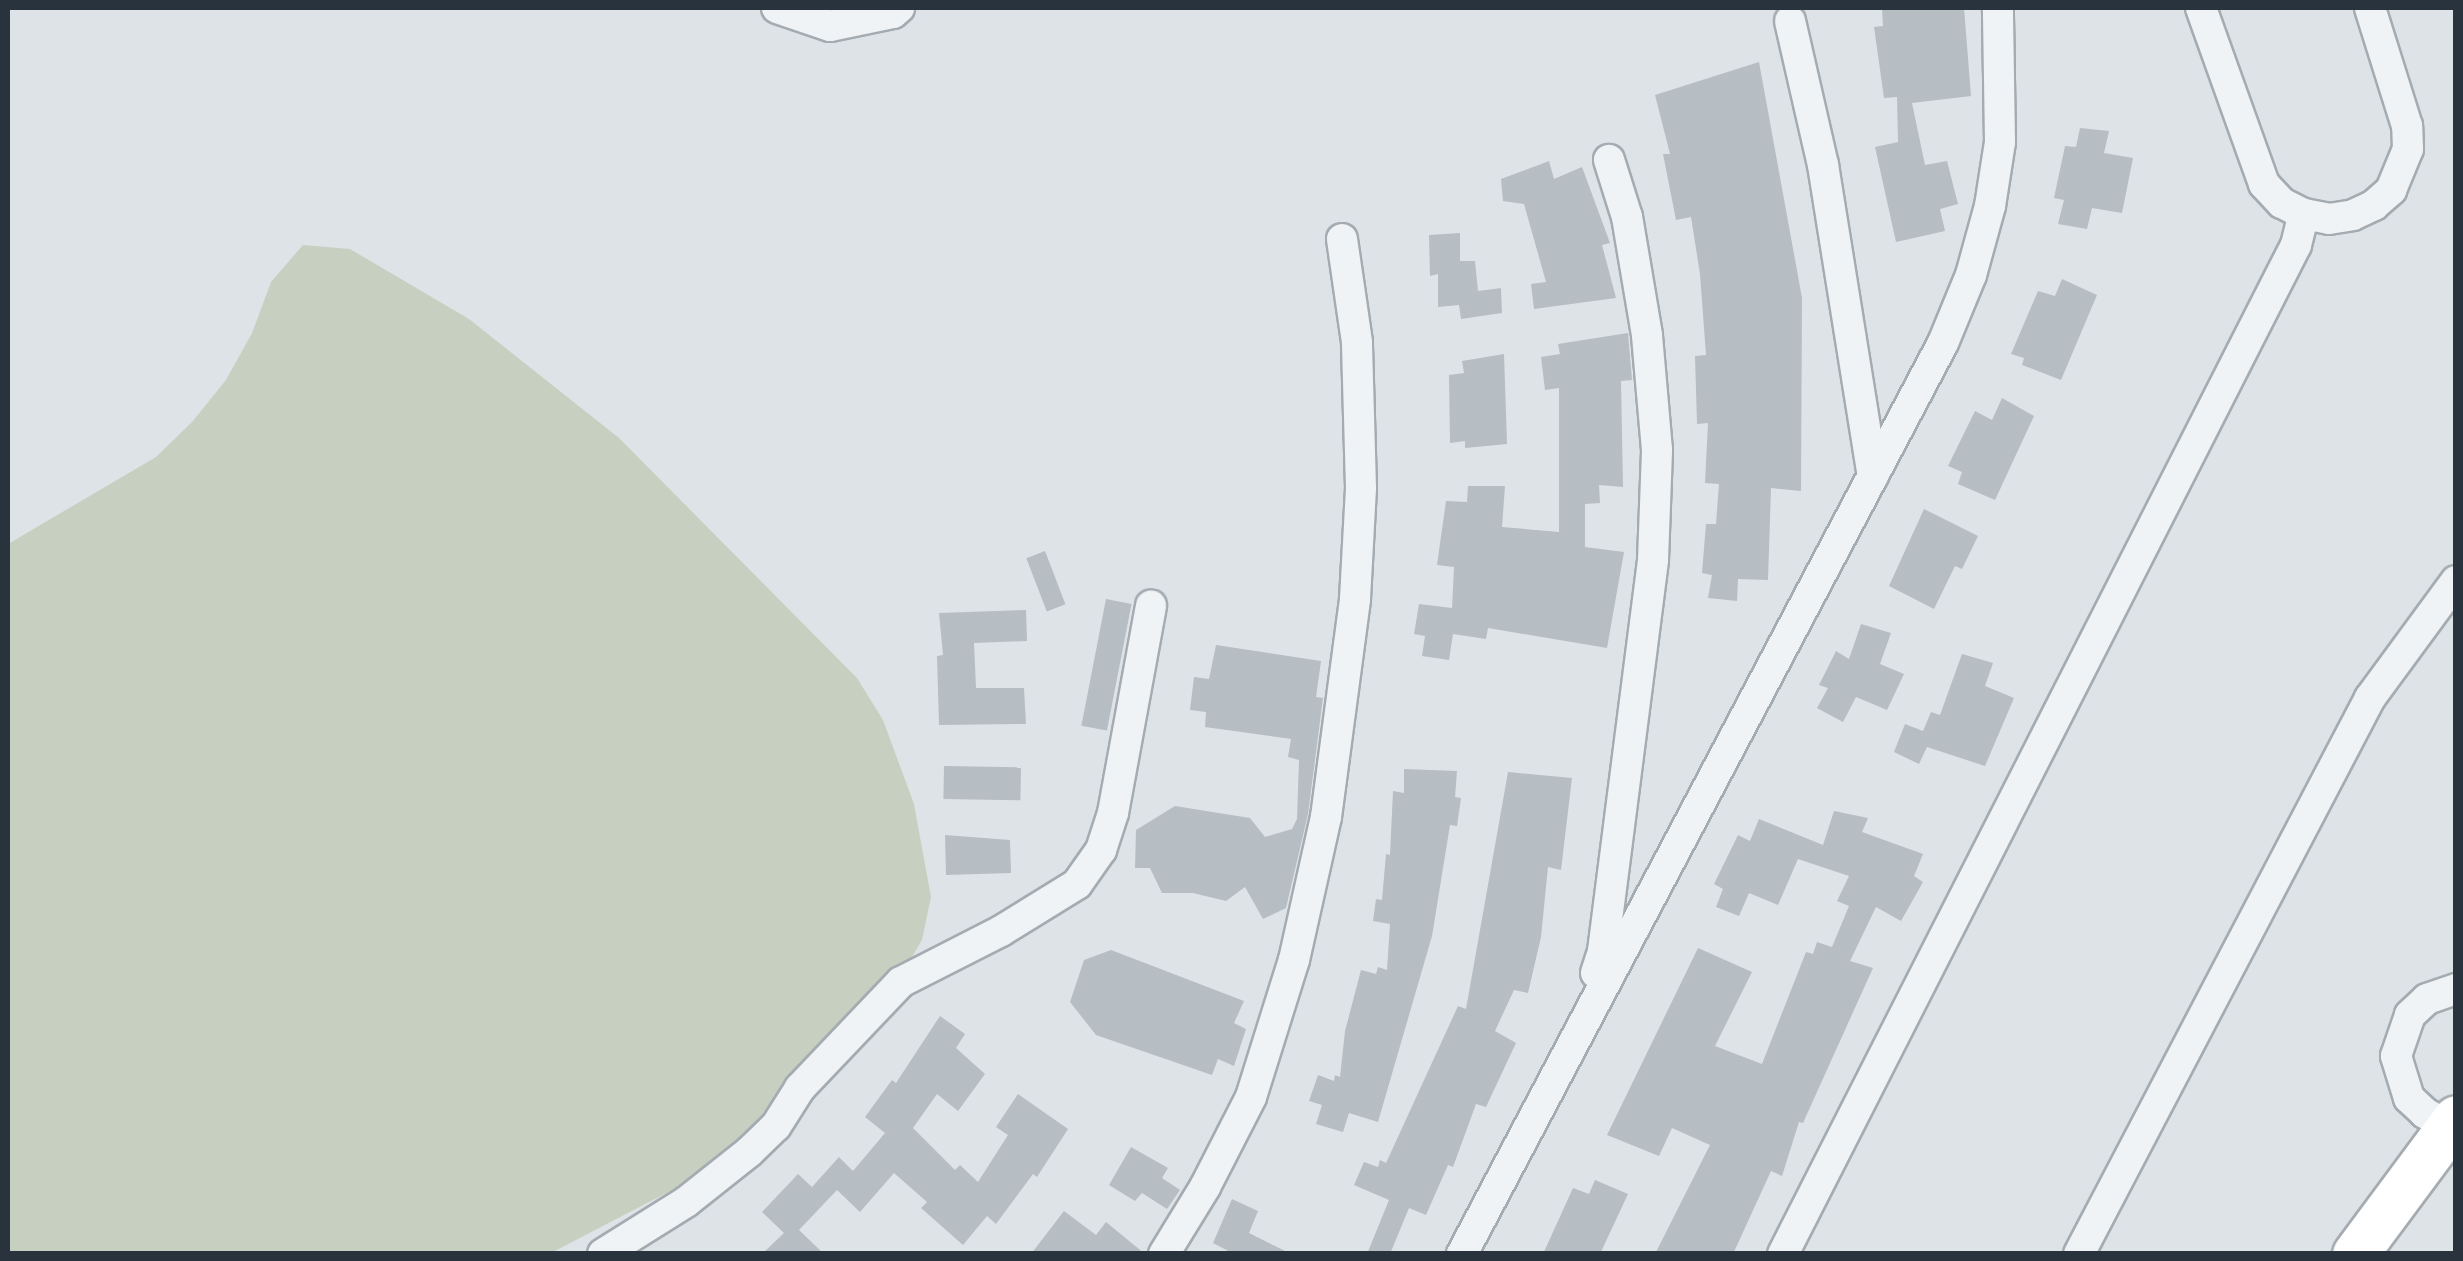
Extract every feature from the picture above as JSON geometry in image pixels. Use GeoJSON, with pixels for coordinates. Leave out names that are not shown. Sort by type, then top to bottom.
{"type":"FeatureCollection","features":[{"type":"Feature","properties":{"kind":"highway"},"geometry":{"type":"LineString","coordinates":[[2355,1254],[2452,1122]]}},
{"type":"Feature","properties":{"kind":"street"},"geometry":{"type":"LineString","coordinates":[[778,8],[830,26],[892,13],[898,8]]}},
{"type":"Feature","properties":{"kind":"street"},"geometry":{"type":"LineString","coordinates":[[1462,1254],[1578,1028],[1943,344],[1971,274],[2000,142],[1998,8]]}},
{"type":"Feature","properties":{"kind":"street"},"geometry":{"type":"LineString","coordinates":[[2200,8],[2264,184],[2282,203],[2304,214],[2328,219],[2353,215],[2390,190],[2402,171],[2407,126],[2370,8]]}},
{"type":"Feature","properties":{"kind":"street"},"geometry":{"type":"LineString","coordinates":[[1790,21],[1824,165],[1873,476]]}},
{"type":"Feature","properties":{"kind":"street"},"geometry":{"type":"LineString","coordinates":[[1578,1028],[1603,951],[1653,560],[1657,450],[1647,334],[1627,217],[1609,160]]}},
{"type":"Feature","properties":{"kind":"street"},"geometry":{"type":"LineString","coordinates":[[1783,1254],[2296,245],[2304,214]]}},
{"type":"Feature","properties":{"kind":"street"},"geometry":{"type":"LineString","coordinates":[[1164,1254],[1205,1187],[1251,1096],[1294,960],[1326,817],[1355,598],[1360,488],[1356,342],[1342,240]]}},
{"type":"Feature","properties":{"kind":"street"},"geometry":{"type":"LineString","coordinates":[[2080,1254],[2370,698],[2456,581]]}},
{"type":"Feature","properties":{"kind":"street"},"geometry":{"type":"LineString","coordinates":[[603,1254],[686,1202],[749,1152],[776,1126],[800,1088],[901,982],[1001,931],[1077,884],[1100,850],[1113,813],[1151,604]]}},
{"type":"Feature","properties":{"kind":"street"},"geometry":{"type":"LineString","coordinates":[[2452,1122],[2424,1113],[2409,1098],[2396,1056],[2410,1015],[2427,999],[2456,989]]}},
{"type":"Feature","properties":{"kind":"green space"},"geometry":{"type":"Polygon","coordinates":[[[303,245],[350,249],[469,319],[619,438],[857,678],[883,720],[914,804],[931,897],[922,940],[876,1018],[703,1174],[551,1253],[8,1253],[8,544],[156,457],[192,422],[226,380],[252,333],[271,282],[303,245]]]}},
{"type":"Feature","properties":{"kind":"building"},"geometry":{"type":"Polygon","coordinates":[[[1964,8],[1971,96],[1912,103],[1925,165],[1947,161],[1958,204],[1940,209],[1945,231],[1896,242],[1875,147],[1898,142],[1897,97],[1884,98],[1874,27],[1883,26],[1882,9],[1964,8]]]}},
{"type":"Feature","properties":{"kind":"building"},"geometry":{"type":"Polygon","coordinates":[[[1759,62],[1802,298],[1801,491],[1771,488],[1768,580],[1738,579],[1737,601],[1708,598],[1712,575],[1702,573],[1706,524],[1716,524],[1719,484],[1705,483],[1708,423],[1697,424],[1695,356],[1706,355],[1700,274],[1691,217],[1676,220],[1663,154],[1670,154],[1655,95],[1759,62]]]}},
{"type":"Feature","properties":{"kind":"building"},"geometry":{"type":"Polygon","coordinates":[[[2080,128],[2109,131],[2104,153],[2133,158],[2122,213],[2092,208],[2087,229],[2058,224],[2064,200],[2054,198],[2065,146],[2076,147],[2080,128]]]}},
{"type":"Feature","properties":{"kind":"building"},"geometry":{"type":"Polygon","coordinates":[[[1549,161],[1554,179],[1582,167],[1610,243],[1602,245],[1616,298],[1534,309],[1531,284],[1546,282],[1524,204],[1503,201],[1501,179],[1549,161]]]}},
{"type":"Feature","properties":{"kind":"building"},"geometry":{"type":"Polygon","coordinates":[[[1460,233],[1460,261],[1475,261],[1478,291],[1501,288],[1502,313],[1461,319],[1459,305],[1438,307],[1438,274],[1430,276],[1429,235],[1460,233]]]}},
{"type":"Feature","properties":{"kind":"building"},"geometry":{"type":"Polygon","coordinates":[[[2062,279],[2097,295],[2061,380],[2022,365],[2024,358],[2011,354],[2038,291],[2055,296],[2062,279]]]}},
{"type":"Feature","properties":{"kind":"building"},"geometry":{"type":"Polygon","coordinates":[[[1628,333],[1632,380],[1621,381],[1623,487],[1599,485],[1600,503],[1585,504],[1585,547],[1624,552],[1607,648],[1488,628],[1486,639],[1453,634],[1449,660],[1422,656],[1425,636],[1414,634],[1419,604],[1452,608],[1454,567],[1437,565],[1446,501],[1467,502],[1468,486],[1505,486],[1502,527],[1559,532],[1559,388],[1545,390],[1541,357],[1560,354],[1558,344],[1628,333]]]}},
{"type":"Feature","properties":{"kind":"building"},"geometry":{"type":"Polygon","coordinates":[[[1504,354],[1507,444],[1465,448],[1465,441],[1450,443],[1449,375],[1464,373],[1462,361],[1504,354]]]}},
{"type":"Feature","properties":{"kind":"building"},"geometry":{"type":"Polygon","coordinates":[[[2002,398],[2034,416],[1995,500],[1958,484],[1962,472],[1948,466],[1975,411],[1992,420],[2002,398]]]}},
{"type":"Feature","properties":{"kind":"building"},"geometry":{"type":"Polygon","coordinates":[[[1924,509],[1978,536],[1962,569],[1955,566],[1934,609],[1889,586],[1924,509]]]}},
{"type":"Feature","properties":{"kind":"building"},"geometry":{"type":"Polygon","coordinates":[[[1045,551],[1065,604],[1047,611],[1026,558],[1045,551]]]}},
{"type":"Feature","properties":{"kind":"building"},"geometry":{"type":"Polygon","coordinates":[[[1106,599],[1132,604],[1107,731],[1081,726],[1106,599]]]}},
{"type":"Feature","properties":{"kind":"building"},"geometry":{"type":"Polygon","coordinates":[[[1026,610],[1027,641],[974,643],[976,688],[1024,688],[1026,724],[939,725],[937,656],[943,655],[939,613],[1026,610]]]}},
{"type":"Feature","properties":{"kind":"building"},"geometry":{"type":"Polygon","coordinates":[[[1861,624],[1891,633],[1880,664],[1904,674],[1887,710],[1856,697],[1843,722],[1817,708],[1828,688],[1819,685],[1836,651],[1849,659],[1861,624]]]}},
{"type":"Feature","properties":{"kind":"building"},"geometry":{"type":"Polygon","coordinates":[[[1216,645],[1321,661],[1316,697],[1323,698],[1308,814],[1286,908],[1263,919],[1245,887],[1226,901],[1193,893],[1162,893],[1150,868],[1135,868],[1136,830],[1175,806],[1250,818],[1265,837],[1292,829],[1297,819],[1299,760],[1288,757],[1291,739],[1205,727],[1206,712],[1190,710],[1194,677],[1209,679],[1216,645]]]}},
{"type":"Feature","properties":{"kind":"building"},"geometry":{"type":"Polygon","coordinates":[[[1962,654],[1993,663],[1985,686],[2014,698],[1985,766],[1927,747],[1919,764],[1894,752],[1905,724],[1923,731],[1931,712],[1940,715],[1962,654]]]}},
{"type":"Feature","properties":{"kind":"building"},"geometry":{"type":"Polygon","coordinates":[[[944,766],[1021,767],[1020,800],[943,799],[944,766]]]}},
{"type":"Feature","properties":{"kind":"building"},"geometry":{"type":"Polygon","coordinates":[[[1404,769],[1457,771],[1455,797],[1461,798],[1457,826],[1450,825],[1432,936],[1378,1122],[1349,1113],[1343,1132],[1316,1124],[1322,1105],[1309,1101],[1318,1075],[1334,1081],[1335,1075],[1340,1077],[1345,1031],[1361,970],[1376,974],[1378,967],[1387,970],[1390,924],[1373,921],[1376,899],[1382,900],[1386,854],[1390,855],[1393,791],[1404,793],[1404,769]]]}},
{"type":"Feature","properties":{"kind":"building"},"geometry":{"type":"Polygon","coordinates":[[[1508,772],[1572,778],[1561,870],[1548,867],[1541,937],[1528,993],[1514,990],[1495,1031],[1516,1043],[1486,1107],[1476,1104],[1453,1167],[1448,1165],[1426,1215],[1409,1208],[1390,1254],[1367,1254],[1389,1200],[1354,1185],[1364,1162],[1378,1167],[1380,1160],[1386,1163],[1458,1006],[1466,1009],[1508,772]]]}},
{"type":"Feature","properties":{"kind":"building"},"geometry":{"type":"Polygon","coordinates":[[[1834,811],[1868,818],[1862,832],[1923,854],[1914,876],[1923,882],[1901,921],[1876,907],[1850,961],[1873,968],[1803,1123],[1799,1122],[1782,1176],[1771,1171],[1733,1254],[1655,1254],[1710,1145],[1672,1128],[1659,1156],[1607,1135],[1698,948],[1752,972],[1715,1046],[1762,1064],[1806,952],[1813,954],[1817,942],[1832,947],[1849,906],[1837,901],[1849,876],[1798,859],[1778,905],[1749,893],[1739,916],[1716,907],[1723,889],[1714,884],[1738,835],[1750,841],[1759,819],[1823,845],[1834,811]]]}},
{"type":"Feature","properties":{"kind":"building"},"geometry":{"type":"Polygon","coordinates":[[[945,835],[1010,840],[1011,873],[946,875],[945,835]]]}},
{"type":"Feature","properties":{"kind":"building"},"geometry":{"type":"Polygon","coordinates":[[[1111,950],[1244,1001],[1234,1023],[1246,1029],[1234,1066],[1218,1059],[1212,1075],[1096,1035],[1070,1002],[1084,960],[1111,950]]]}},
{"type":"Feature","properties":{"kind":"building"},"geometry":{"type":"Polygon","coordinates":[[[940,1016],[965,1034],[956,1048],[985,1074],[958,1111],[937,1094],[913,1128],[955,1170],[960,1165],[978,1182],[1008,1135],[996,1127],[1018,1094],[1068,1129],[1037,1177],[1033,1174],[996,1224],[987,1216],[963,1245],[921,1208],[927,1202],[894,1173],[860,1212],[837,1190],[799,1230],[824,1254],[762,1254],[784,1233],[762,1212],[798,1174],[812,1187],[839,1157],[853,1171],[885,1133],[865,1117],[892,1080],[896,1083],[940,1016]]]}},
{"type":"Feature","properties":{"kind":"building"},"geometry":{"type":"Polygon","coordinates":[[[1131,1147],[1168,1168],[1162,1178],[1180,1190],[1167,1209],[1142,1193],[1135,1201],[1109,1185],[1131,1147]]]}},
{"type":"Feature","properties":{"kind":"building"},"geometry":{"type":"Polygon","coordinates":[[[1595,1180],[1628,1194],[1600,1254],[1543,1254],[1573,1188],[1589,1194],[1595,1180]]]}},
{"type":"Feature","properties":{"kind":"building"},"geometry":{"type":"Polygon","coordinates":[[[1232,1199],[1258,1211],[1249,1233],[1291,1254],[1234,1254],[1213,1243],[1232,1199]]]}},
{"type":"Feature","properties":{"kind":"building"},"geometry":{"type":"Polygon","coordinates":[[[1064,1211],[1096,1235],[1106,1222],[1145,1254],[1031,1254],[1064,1211]]]}}]}
